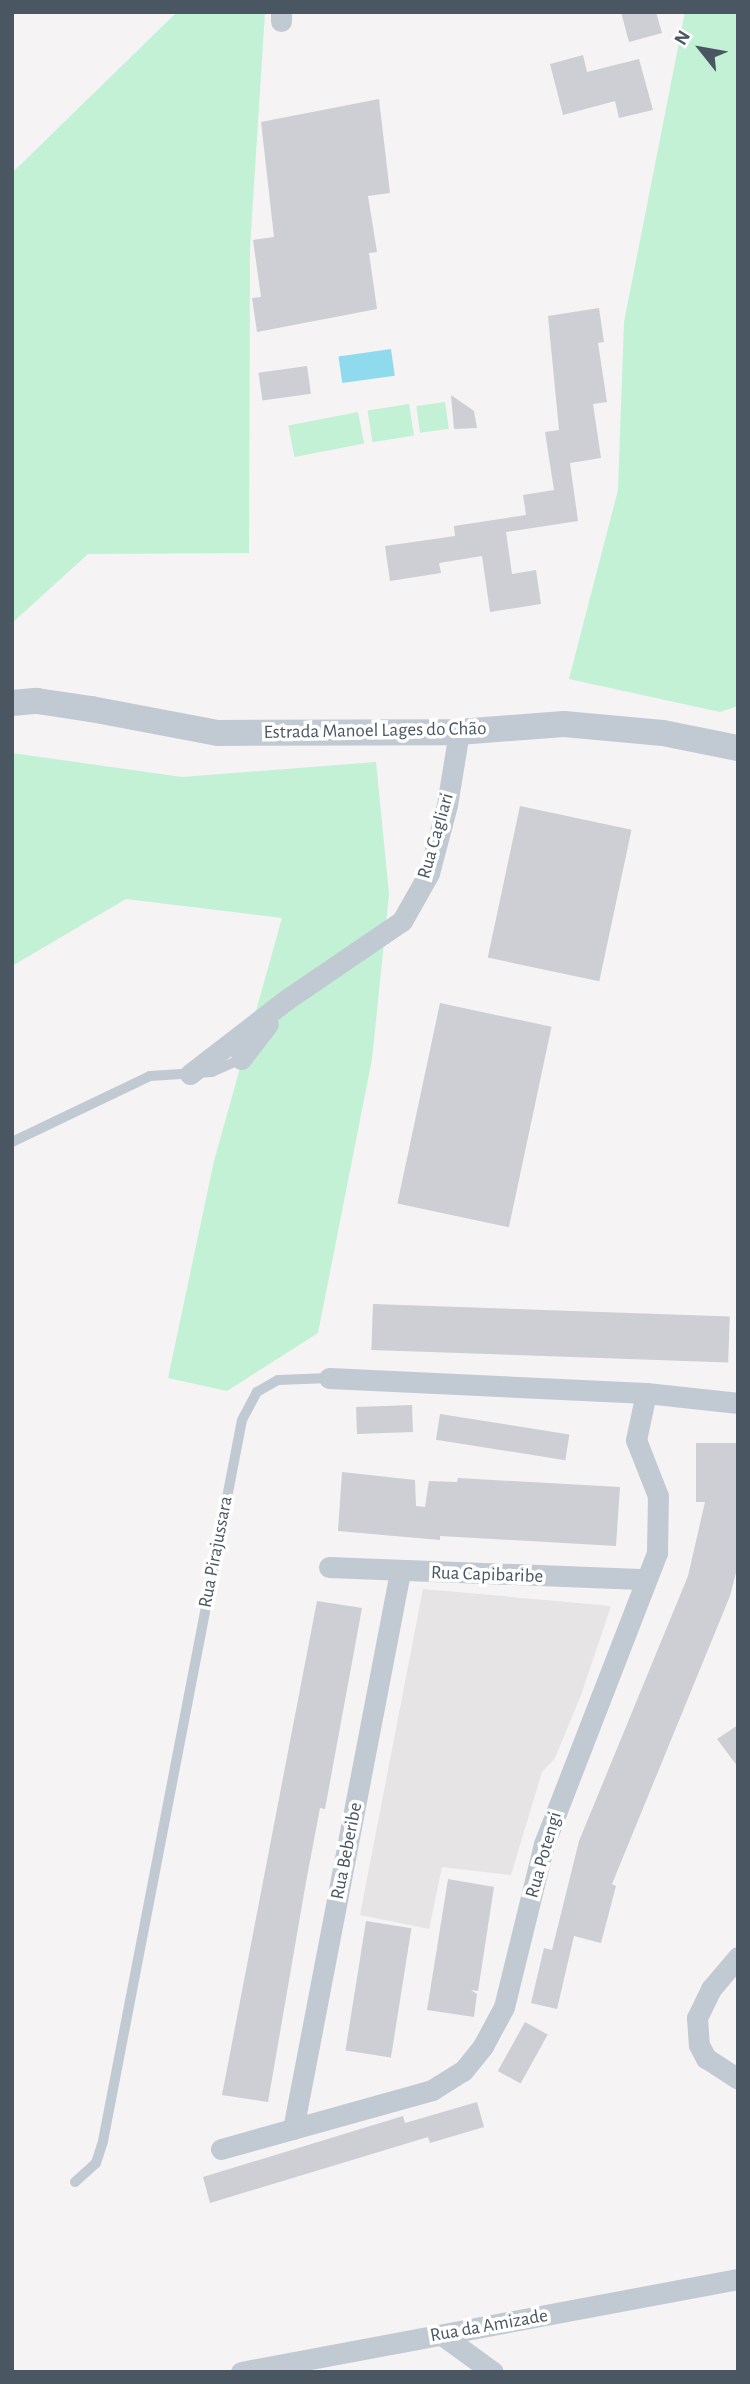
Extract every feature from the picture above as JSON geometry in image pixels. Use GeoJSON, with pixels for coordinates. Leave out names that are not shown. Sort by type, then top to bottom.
{"type":"FeatureCollection","features":[{"type":"Feature","properties":{"kind":"street","name":"Estrada Manoel Lages do Chão"},"geometry":{"type":"LineString","coordinates":[[12,703],[37,701],[218,733],[459,732],[564,724],[663,733],[738,748]]}},
{"type":"Feature","properties":{"kind":"street","name":"Rua Cagliari"},"geometry":{"type":"LineString","coordinates":[[190,1074],[286,1000],[382,939],[402,921],[416,901],[429,873],[443,824],[459,732]]}},
{"type":"Feature","properties":{"kind":"street","name":"Rua Cagliari"},"geometry":{"type":"LineString","coordinates":[[241,1059],[286,1000]]}},
{"type":"Feature","properties":{"kind":"street","name":"Rua Pirajussara"},"geometry":{"type":"LineString","coordinates":[[328,1378],[646,1393],[738,1403]]}},
{"type":"Feature","properties":{"kind":"street","name":"Rua Potengi"},"geometry":{"type":"LineString","coordinates":[[221,2149],[432,2090],[463,2071],[483,2046],[504,2007],[548,1833],[657,1552],[661,1521],[658,1496],[636,1440],[646,1393]]}},
{"type":"Feature","properties":{"kind":"street","name":"Rua Capibaribe"},"geometry":{"type":"LineString","coordinates":[[329,1567],[400,1572],[646,1579]]}},
{"type":"Feature","properties":{"kind":"street","name":"Rua Beberibe"},"geometry":{"type":"LineString","coordinates":[[293,2129],[400,1572]]}},
{"type":"Feature","properties":{"kind":"street"},"geometry":{"type":"LineString","coordinates":[[738,1956],[711,1989],[697,2018],[699,2045],[706,2057],[738,2079]]}},
{"type":"Feature","properties":{"kind":"street","name":"Rua da Amizade"},"geometry":{"type":"LineString","coordinates":[[241,2372],[738,2279]]}},
{"type":"Feature","properties":{"kind":"street"},"geometry":{"type":"LineString","coordinates":[[442,2335],[493,2372]]}},
{"type":"Feature","properties":{"kind":"street"},"geometry":{"type":"LineString","coordinates":[[337,2372],[348,2350]]}},
{"type":"Feature","properties":{"kind":"lane"},"geometry":{"type":"LineString","coordinates":[[12,1142],[150,1076],[212,1072],[241,1059]]}},
{"type":"Feature","properties":{"kind":"lane","name":"Rua Pirajussara"},"geometry":{"type":"LineString","coordinates":[[75,2182],[96,2162],[103,2141],[242,1420],[257,1392],[278,1380],[328,1378]]}},
{"type":"Feature","properties":{"kind":"shaded area"},"geometry":{"type":"Polygon","coordinates":[[[423,1589],[611,1606],[581,1695],[555,1758],[542,1772],[511,1875],[442,1867],[429,1929],[360,1915],[423,1589]]]}},
{"type":"Feature","properties":{"kind":"green space"},"geometry":{"type":"Polygon","coordinates":[[[177,12],[265,12],[250,248],[249,553],[88,554],[12,623],[12,173],[177,12]]]}},
{"type":"Feature","properties":{"kind":"green space"},"geometry":{"type":"Polygon","coordinates":[[[685,12],[738,12],[738,706],[720,712],[569,679],[618,490],[624,322],[685,12]]]}},
{"type":"Feature","properties":{"kind":"green space"},"geometry":{"type":"Polygon","coordinates":[[[445,402],[449,429],[420,433],[416,406],[445,402]]]}},
{"type":"Feature","properties":{"kind":"green space"},"geometry":{"type":"Polygon","coordinates":[[[409,404],[414,436],[373,442],[368,411],[409,404]]]}},
{"type":"Feature","properties":{"kind":"green space"},"geometry":{"type":"Polygon","coordinates":[[[358,412],[364,443],[294,457],[288,426],[358,412]]]}},
{"type":"Feature","properties":{"kind":"green space"},"geometry":{"type":"Polygon","coordinates":[[[12,753],[182,777],[376,762],[389,894],[372,1059],[318,1333],[227,1391],[168,1378],[214,1161],[282,918],[126,899],[12,966],[12,753]]]}},
{"type":"Feature","properties":{"kind":"water"},"geometry":{"type":"Polygon","coordinates":[[[391,349],[395,376],[342,383],[339,356],[391,349]]]}},
{"type":"Feature","properties":{"kind":"building"},"geometry":{"type":"Polygon","coordinates":[[[621,12],[656,12],[662,33],[629,42],[621,12]]]}},
{"type":"Feature","properties":{"kind":"building"},"geometry":{"type":"Polygon","coordinates":[[[583,55],[587,72],[639,59],[653,110],[619,118],[615,101],[563,115],[550,64],[583,55]]]}},
{"type":"Feature","properties":{"kind":"building"},"geometry":{"type":"Polygon","coordinates":[[[379,99],[390,193],[368,196],[377,252],[369,253],[377,309],[257,332],[252,298],[261,297],[253,240],[274,237],[261,122],[379,99]]]}},
{"type":"Feature","properties":{"kind":"building"},"geometry":{"type":"Polygon","coordinates":[[[599,308],[604,342],[598,343],[607,402],[593,404],[601,458],[570,463],[578,521],[506,532],[512,574],[536,570],[541,604],[490,612],[482,556],[439,563],[441,573],[390,581],[385,546],[455,536],[454,526],[526,515],[523,495],[554,490],[545,432],[559,430],[548,316],[599,308]]]}},
{"type":"Feature","properties":{"kind":"building"},"geometry":{"type":"Polygon","coordinates":[[[307,366],[311,394],[262,401],[258,373],[307,366]]]}},
{"type":"Feature","properties":{"kind":"building"},"geometry":{"type":"Polygon","coordinates":[[[451,395],[474,411],[477,428],[454,429],[451,395]]]}},
{"type":"Feature","properties":{"kind":"building"},"geometry":{"type":"Polygon","coordinates":[[[520,806],[632,830],[599,981],[488,958],[520,806]]]}},
{"type":"Feature","properties":{"kind":"building"},"geometry":{"type":"Polygon","coordinates":[[[440,1003],[552,1027],[509,1227],[397,1204],[440,1003]]]}},
{"type":"Feature","properties":{"kind":"building"},"geometry":{"type":"Polygon","coordinates":[[[373,1304],[730,1316],[728,1362],[371,1350],[373,1304]]]}},
{"type":"Feature","properties":{"kind":"building"},"geometry":{"type":"Polygon","coordinates":[[[412,1405],[413,1432],[357,1434],[356,1407],[412,1405]]]}},
{"type":"Feature","properties":{"kind":"building"},"geometry":{"type":"Polygon","coordinates":[[[440,1414],[569,1434],[565,1460],[436,1440],[440,1414]]]}},
{"type":"Feature","properties":{"kind":"building"},"geometry":{"type":"Polygon","coordinates":[[[696,1443],[738,1443],[738,1565],[730,1596],[612,1884],[616,1886],[601,1943],[574,1936],[557,2009],[531,2003],[544,1948],[552,1950],[579,1841],[688,1576],[705,1502],[696,1502],[696,1443]]]}},
{"type":"Feature","properties":{"kind":"building"},"geometry":{"type":"Polygon","coordinates":[[[342,1472],[415,1480],[416,1506],[425,1507],[429,1481],[457,1482],[458,1478],[620,1487],[616,1546],[440,1536],[440,1540],[338,1531],[342,1472]]]}},
{"type":"Feature","properties":{"kind":"building"},"geometry":{"type":"Polygon","coordinates":[[[317,1601],[362,1608],[325,1809],[320,1808],[268,2102],[222,2095],[317,1601]]]}},
{"type":"Feature","properties":{"kind":"building"},"geometry":{"type":"Polygon","coordinates":[[[738,1725],[738,1767],[717,1739],[738,1725]]]}},
{"type":"Feature","properties":{"kind":"building"},"geometry":{"type":"Polygon","coordinates":[[[448,1879],[494,1887],[478,1991],[471,1990],[477,1994],[474,2017],[427,2010],[448,1879]]]}},
{"type":"Feature","properties":{"kind":"building"},"geometry":{"type":"Polygon","coordinates":[[[366,1921],[411,1928],[391,2058],[346,2050],[366,1921]]]}},
{"type":"Feature","properties":{"kind":"building"},"geometry":{"type":"Polygon","coordinates":[[[525,2022],[548,2035],[521,2084],[498,2071],[525,2022]]]}},
{"type":"Feature","properties":{"kind":"building"},"geometry":{"type":"Polygon","coordinates":[[[477,2102],[484,2127],[430,2143],[428,2137],[210,2203],[203,2177],[403,2116],[405,2123],[477,2102]]]}}]}
